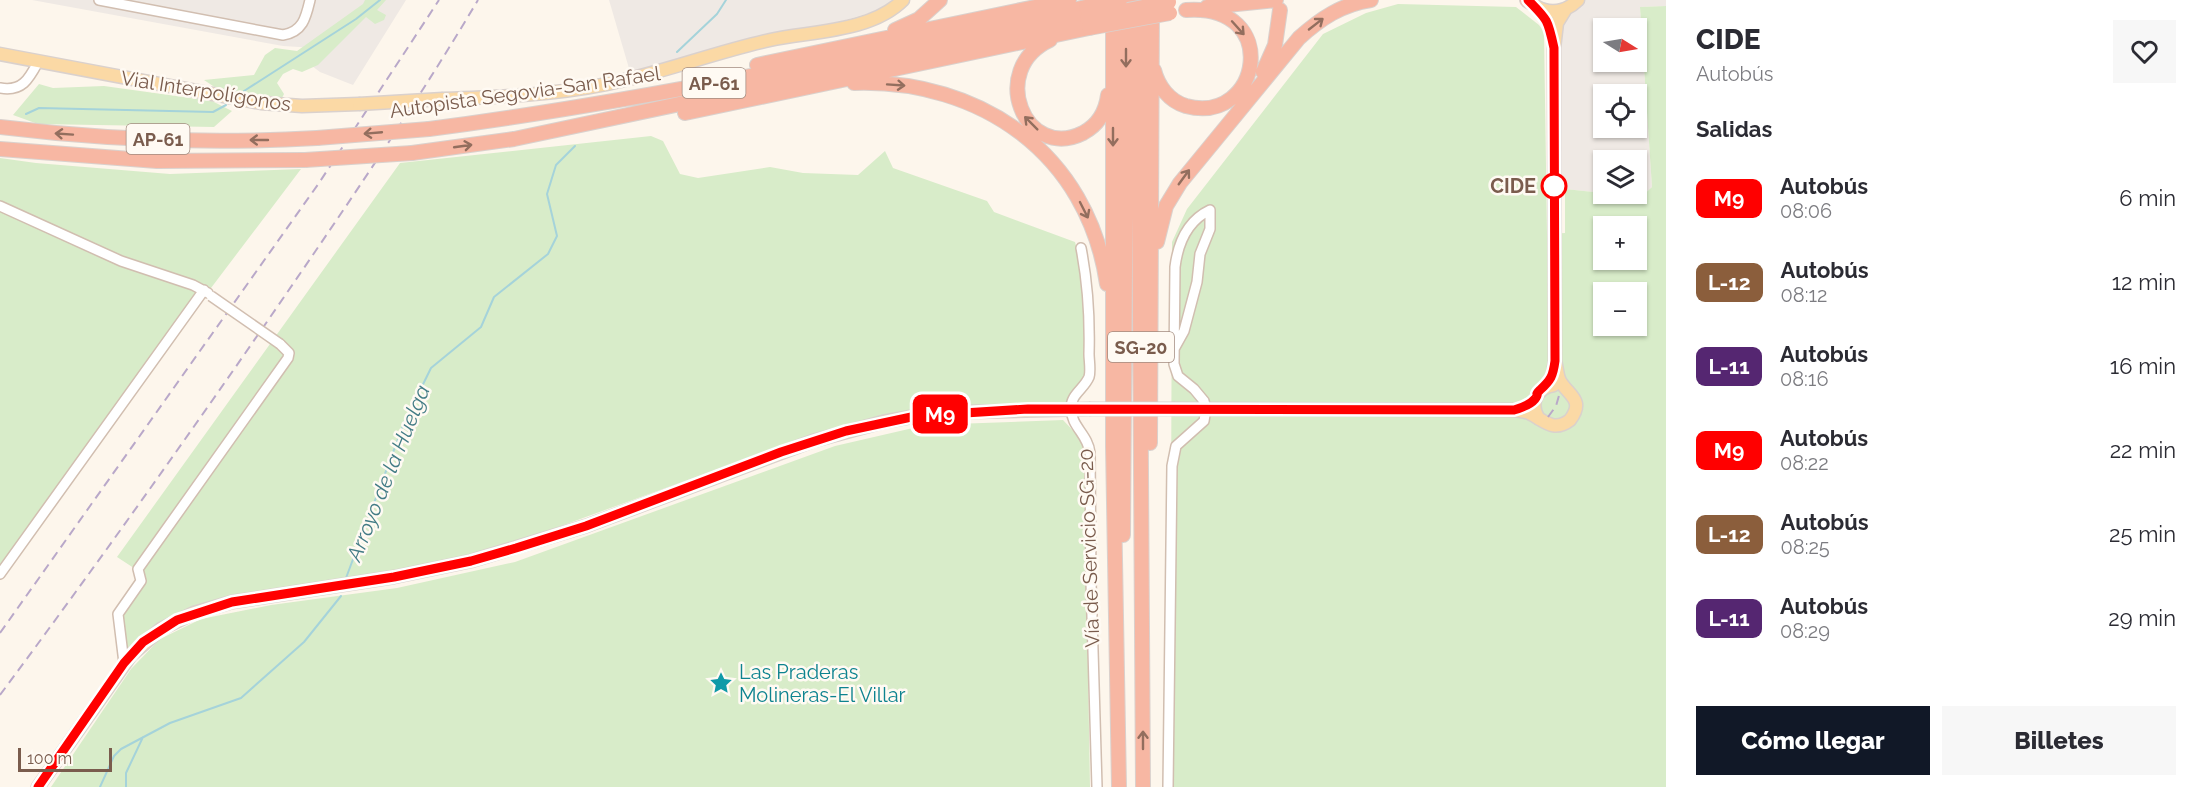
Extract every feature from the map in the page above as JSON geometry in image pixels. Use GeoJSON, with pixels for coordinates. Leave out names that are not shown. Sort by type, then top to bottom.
{"type":"FeatureCollection","features":[{"type":"Feature","properties":{"kind":"highway"},"geometry":{"type":"LineString","coordinates":[[819,52],[901,28],[927,13],[939,0]]}},
{"type":"Feature","properties":{"kind":"highway"},"geometry":{"type":"LineString","coordinates":[[518,117],[616,94],[1070,0]]}},
{"type":"Feature","properties":{"kind":"highway"},"geometry":{"type":"LineString","coordinates":[[1113,0],[1116,711],[1121,787]]}},
{"type":"Feature","properties":{"kind":"highway","name":"Autopista Segovia-San Rafael"},"geometry":{"type":"LineString","coordinates":[[0,149],[157,161],[305,160],[412,153],[514,139],[1088,18],[1120,0]]}},
{"type":"Feature","properties":{"kind":"highway","name":"SG-20"},"geometry":{"type":"LineString","coordinates":[[1121,787],[1126,0]]}},
{"type":"Feature","properties":{"kind":"highway","name":"SG-20"},"geometry":{"type":"LineString","coordinates":[[1138,0],[1143,787]]}},
{"type":"Feature","properties":{"kind":"highway"},"geometry":{"type":"LineString","coordinates":[[1143,694],[1150,428],[1152,0]]}},
{"type":"Feature","properties":{"kind":"highway"},"geometry":{"type":"LineString","coordinates":[[1151,309],[1157,242],[1166,206],[1180,183],[1222,130],[1310,28],[1346,6],[1371,0]]}},
{"type":"Feature","properties":{"kind":"highway"},"geometry":{"type":"LineString","coordinates":[[1175,6],[1278,5],[1277,37],[1268,65],[1222,130]]}},
{"type":"Feature","properties":{"kind":"highway"},"geometry":{"type":"LineString","coordinates":[[1151,42],[1156,76],[1164,92],[1181,105],[1202,108],[1220,105],[1235,96],[1246,81],[1251,62],[1249,42],[1234,22],[1221,14],[1207,10],[1175,6]]}},
{"type":"Feature","properties":{"kind":"highway","name":"Autopista Segovia-San Rafael"},"geometry":{"type":"LineString","coordinates":[[0,127],[156,140],[278,140],[429,129],[518,117],[1088,18],[1175,6]]}},
{"type":"Feature","properties":{"kind":"highway"},"geometry":{"type":"LineString","coordinates":[[1088,18],[1074,32],[1057,37],[1036,48],[1025,62],[1019,75],[1016,91],[1021,110],[1030,124],[1055,137],[1071,137],[1093,126],[1106,107],[1113,57]]}},
{"type":"Feature","properties":{"kind":"highway"},"geometry":{"type":"LineString","coordinates":[[514,139],[595,129],[754,99],[1074,32]]}},
{"type":"Feature","properties":{"kind":"highway"},"geometry":{"type":"LineString","coordinates":[[754,99],[849,84],[906,85],[957,97],[998,117],[1020,132],[1058,169],[1076,194],[1099,245],[1109,297],[1113,391]]}},
{"type":"Feature","properties":{"kind":"main road","name":"Vial Interpolígonos"},"geometry":{"type":"LineString","coordinates":[[0,54],[261,103],[302,106],[528,95],[607,84],[770,40],[833,30],[888,13],[903,0]]}},
{"type":"Feature","properties":{"kind":"main road"},"geometry":{"type":"LineString","coordinates":[[1548,386],[1555,361],[1554,48],[1557,23],[1565,10],[1578,0]]}},
{"type":"Feature","properties":{"kind":"main road"},"geometry":{"type":"LineString","coordinates":[[1531,2],[1551,12],[1565,10]]}},
{"type":"Feature","properties":{"kind":"main road"},"geometry":{"type":"LineString","coordinates":[[1531,2],[1546,19],[1554,48]]}},
{"type":"Feature","properties":{"kind":"main road"},"geometry":{"type":"LineString","coordinates":[[38,787],[124,663],[137,648],[155,633],[177,620],[232,602],[394,577],[471,561],[586,526],[781,452],[846,431],[916,416],[1071,409],[1514,410],[1526,412],[1546,425],[1556,426],[1570,420],[1575,412],[1576,402],[1559,378],[1555,361]]}},
{"type":"Feature","properties":{"kind":"main road"},"geometry":{"type":"LineString","coordinates":[[1539,419],[1534,410],[1539,391],[1548,386],[1558,385],[1568,389]]}},
{"type":"Feature","properties":{"kind":"main road"},"geometry":{"type":"LineString","coordinates":[[1514,410],[1535,400]]}},
{"type":"Feature","properties":{"kind":"street"},"geometry":{"type":"LineString","coordinates":[[99,0],[283,35],[296,31],[306,16],[310,0]]}},
{"type":"Feature","properties":{"kind":"street"},"geometry":{"type":"LineString","coordinates":[[0,88],[9,90],[22,86],[31,76],[38,62]]}},
{"type":"Feature","properties":{"kind":"street"},"geometry":{"type":"LineString","coordinates":[[0,206],[121,261],[208,293],[290,353],[138,569],[141,581],[118,614],[124,663]]}},
{"type":"Feature","properties":{"kind":"street"},"geometry":{"type":"LineString","coordinates":[[1168,787],[1172,466],[1176,446],[1204,421],[1206,409],[1204,401],[1194,389],[1178,376],[1174,364],[1174,349],[1177,254],[1194,220],[1210,210],[1210,229],[1200,254],[1195,291],[1184,331],[1174,349]]}},
{"type":"Feature","properties":{"kind":"street"},"geometry":{"type":"LineString","coordinates":[[1071,409],[1071,402],[1089,376],[1089,292],[1081,248]]}},
{"type":"Feature","properties":{"kind":"street"},"geometry":{"type":"LineString","coordinates":[[0,574],[208,293]]}},
{"type":"Feature","properties":{"kind":"street","name":"Vía de Servicio SG-20"},"geometry":{"type":"LineString","coordinates":[[1071,409],[1071,416],[1089,442],[1090,453],[1097,787]]}},
{"type":"Feature","properties":{"kind":"shaded area"},"geometry":{"type":"Polygon","coordinates":[[[32,0],[406,0],[353,85],[320,72],[308,63],[332,49],[283,46],[32,0]]]}},
{"type":"Feature","properties":{"kind":"shaded area"},"geometry":{"type":"Polygon","coordinates":[[[609,0],[892,0],[879,10],[633,82],[609,0]]]}},
{"type":"Feature","properties":{"kind":"shaded area"},"geometry":{"type":"Polygon","coordinates":[[[1584,0],[1666,0],[1666,6],[1640,7],[1641,18],[1593,18],[1593,72],[1644,72],[1645,84],[1593,84],[1593,138],[1647,138],[1647,112],[1652,187],[1647,192],[1647,150],[1593,150],[1593,192],[1565,189],[1559,191],[1558,35],[1564,15],[1574,10],[1584,0]]]}},
{"type":"Feature","properties":{"kind":"green space"},"geometry":{"type":"Polygon","coordinates":[[[365,0],[386,0],[377,10],[386,15],[384,20],[375,24],[366,17],[318,65],[302,72],[293,69],[283,74],[277,83],[284,94],[282,98],[216,88],[204,80],[254,75],[265,55],[275,48],[297,51],[363,4],[365,0]]]}},
{"type":"Feature","properties":{"kind":"green space"},"geometry":{"type":"Polygon","coordinates":[[[1398,4],[1516,7],[1539,25],[1544,32],[1547,234],[1565,233],[1565,189],[1593,192],[1593,204],[1647,204],[1647,192],[1652,187],[1647,84],[1645,84],[1644,72],[1647,72],[1647,18],[1641,18],[1640,7],[1666,6],[1666,787],[1170,787],[1172,242],[1187,209],[1323,34],[1366,13],[1398,4]]]}},
{"type":"Feature","properties":{"kind":"green space"},"geometry":{"type":"Polygon","coordinates":[[[39,84],[53,88],[104,86],[212,101],[232,111],[214,127],[38,124],[13,115],[39,84]]]}},
{"type":"Feature","properties":{"kind":"green space"},"geometry":{"type":"Polygon","coordinates":[[[651,136],[663,141],[680,174],[698,178],[770,167],[803,173],[858,175],[885,151],[893,168],[987,201],[994,212],[1075,242],[1086,280],[1087,358],[1084,377],[1065,405],[976,405],[901,414],[817,433],[539,534],[460,557],[370,576],[239,594],[185,612],[160,624],[125,652],[120,614],[146,576],[117,557],[400,163],[651,136]]]}},
{"type":"Feature","properties":{"kind":"green space"},"geometry":{"type":"Polygon","coordinates":[[[0,158],[170,174],[301,169],[0,567],[0,158]]]}},
{"type":"Feature","properties":{"kind":"green space"},"geometry":{"type":"Polygon","coordinates":[[[1063,420],[1084,442],[1090,787],[51,787],[131,669],[160,639],[201,619],[271,605],[397,588],[515,562],[835,446],[926,425],[1063,420]]]}},
{"type":"Feature","properties":{"kind":"waterway"},"geometry":{"type":"LineString","coordinates":[[244,91],[356,19],[380,0]]}},
{"type":"Feature","properties":{"kind":"waterway","name":"Arroyo de la Huelga"},"geometry":{"type":"LineString","coordinates":[[677,52],[717,14],[726,0]]}},
{"type":"Feature","properties":{"kind":"waterway"},"geometry":{"type":"LineString","coordinates":[[26,114],[39,108],[213,112],[226,105]]}},
{"type":"Feature","properties":{"kind":"waterway","name":"Arroyo de la Huelga"},"geometry":{"type":"LineString","coordinates":[[346,578],[404,423],[431,368],[481,327],[494,297],[548,254],[557,236],[547,194],[556,165],[575,146]]}},
{"type":"Feature","properties":{"kind":"waterway","name":"Arroyo de la Huelga"},"geometry":{"type":"LineString","coordinates":[[100,787],[114,756],[121,749],[170,723],[241,698],[304,642],[341,596]]}},
{"type":"Feature","properties":{"kind":"waterway"},"geometry":{"type":"LineString","coordinates":[[126,787],[126,773],[143,737]]}},
{"type":"Feature","properties":{"kind":"railway"},"geometry":{"type":"LineString","coordinates":[[0,633],[319,183],[439,0]]}},
{"type":"Feature","properties":{"kind":"railway"},"geometry":{"type":"LineString","coordinates":[[0,695],[223,386],[366,177],[478,0]]}},
{"type":"Feature","properties":{"kind":"railway"},"geometry":{"type":"LineString","coordinates":[[1548,417],[1556,406],[1560,392]]}},
{"type":"Feature","properties":{"kind":"bus line","name":"M9"},"geometry":{"type":"LineString","coordinates":[[38,787],[124,663],[143,642],[177,620],[232,602],[394,577],[471,561],[586,526],[781,452],[846,431],[916,416],[1028,409],[1514,410],[1525,406],[1535,400],[1539,391],[1548,386],[1553,374],[1556,233],[1554,48],[1544,14],[1528,0]]}},
{"type":"Feature","properties":{"kind":"place","name":"CIDE"},"geometry":{"type":"Point","coordinates":[1554,186]}},
{"type":"Feature","properties":{"kind":"place","name":"Las Praderas Molineras-El Villar"},"geometry":{"type":"Point","coordinates":[721,683]}}]}
